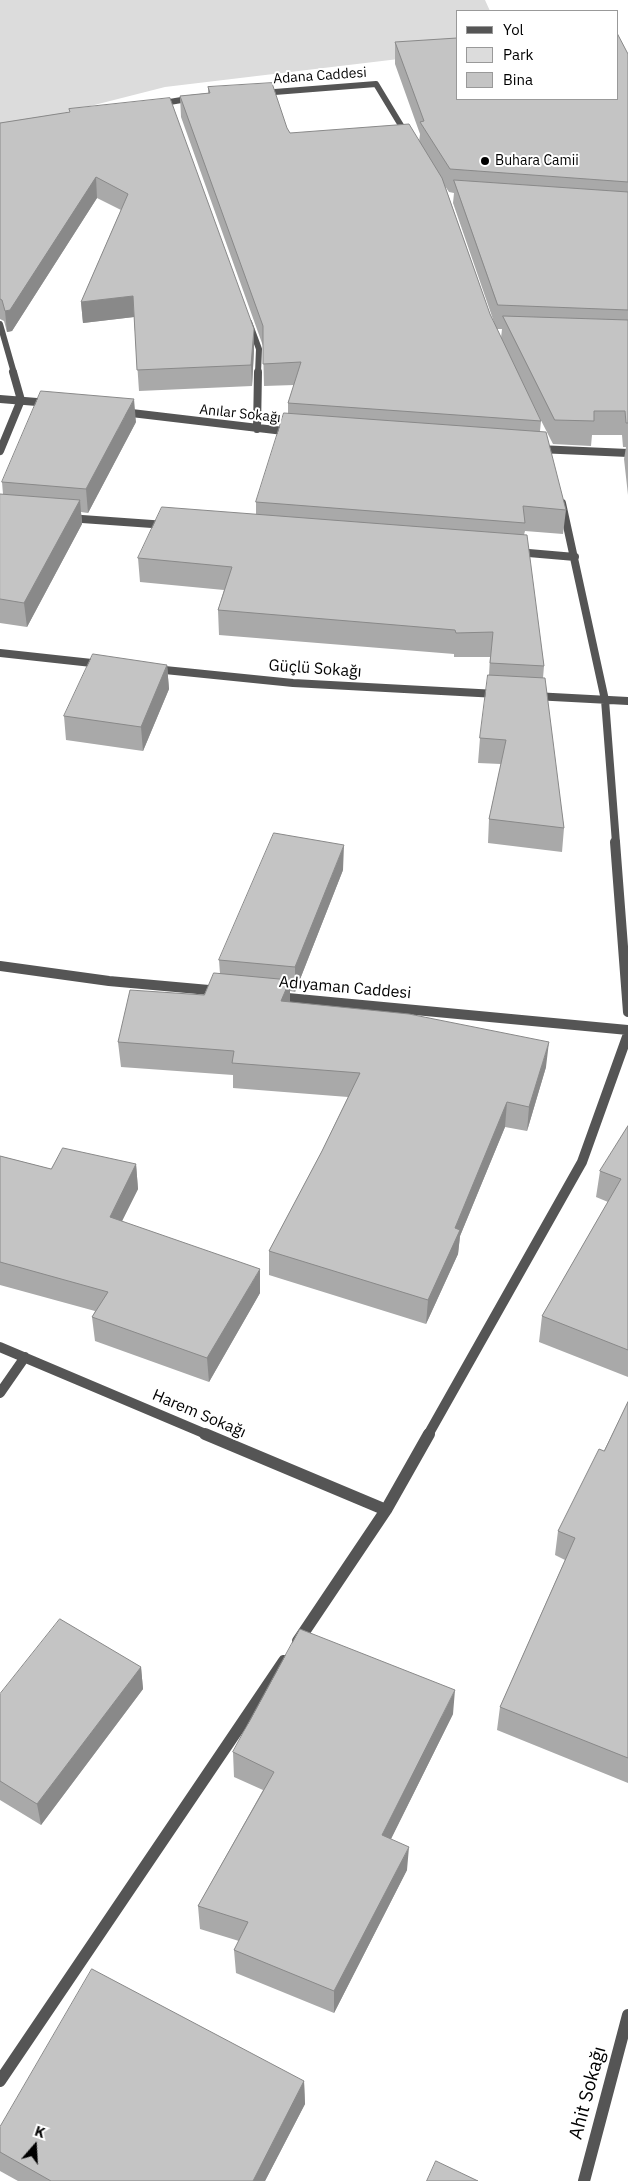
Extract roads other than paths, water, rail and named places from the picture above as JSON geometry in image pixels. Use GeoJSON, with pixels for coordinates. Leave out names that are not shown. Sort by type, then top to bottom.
{"type":"FeatureCollection","features":[{"type":"Feature","properties":{"kind":"street","name":"Adana Caddesi"},"geometry":{"type":"LineString","coordinates":[[259,93],[376,84],[411,141]]}},
{"type":"Feature","properties":{"kind":"street"},"geometry":{"type":"LineString","coordinates":[[151,105],[200,97]]}},
{"type":"Feature","properties":{"kind":"street"},"geometry":{"type":"LineString","coordinates":[[170,102],[173,111]]}},
{"type":"Feature","properties":{"kind":"street"},"geometry":{"type":"LineString","coordinates":[[246,312],[259,349],[257,429]]}},
{"type":"Feature","properties":{"kind":"street"},"geometry":{"type":"LineString","coordinates":[[0,324],[21,400],[0,451]]}},
{"type":"Feature","properties":{"kind":"street"},"geometry":{"type":"LineString","coordinates":[[0,399],[60,404]]}},
{"type":"Feature","properties":{"kind":"street","name":"Anılar Sokağı"},"geometry":{"type":"LineString","coordinates":[[119,412],[305,433]]}},
{"type":"Feature","properties":{"kind":"street"},"geometry":{"type":"LineString","coordinates":[[545,441],[551,459]]}},
{"type":"Feature","properties":{"kind":"street"},"geometry":{"type":"LineString","coordinates":[[530,448],[628,452]]}},
{"type":"Feature","properties":{"kind":"street"},"geometry":{"type":"LineString","coordinates":[[560,494],[576,557],[605,700],[628,1012]]}},
{"type":"Feature","properties":{"kind":"street"},"geometry":{"type":"LineString","coordinates":[[55,517],[172,526]]}},
{"type":"Feature","properties":{"kind":"street"},"geometry":{"type":"LineString","coordinates":[[507,552],[576,557]]}},
{"type":"Feature","properties":{"kind":"street"},"geometry":{"type":"LineString","coordinates":[[0,653],[107,664]]}},
{"type":"Feature","properties":{"kind":"street","name":"Güçlü Sokağı"},"geometry":{"type":"LineString","coordinates":[[146,668],[293,683],[507,694]]}},
{"type":"Feature","properties":{"kind":"street"},"geometry":{"type":"LineString","coordinates":[[527,696],[628,701]]}},
{"type":"Feature","properties":{"kind":"street"},"geometry":{"type":"LineString","coordinates":[[0,966],[109,981],[226,992]]}},
{"type":"Feature","properties":{"kind":"street","name":"Adıyaman Caddesi"},"geometry":{"type":"LineString","coordinates":[[266,996],[628,1030]]}},
{"type":"Feature","properties":{"kind":"street"},"geometry":{"type":"LineString","coordinates":[[0,2081],[386,1510],[582,1162],[628,1034]]}},
{"type":"Feature","properties":{"kind":"street","name":"Harem Sokağı"},"geometry":{"type":"LineString","coordinates":[[0,1347],[386,1510]]}},
{"type":"Feature","properties":{"kind":"street"},"geometry":{"type":"LineString","coordinates":[[0,1393],[25,1357]]}},
{"type":"Feature","properties":{"kind":"street","name":"Ahit Sokağı"},"geometry":{"type":"LineString","coordinates":[[584,2181],[628,2015]]}},
{"type":"Feature","properties":{"kind":"place","name":"Buhara Camii"},"geometry":{"type":"Point","coordinates":[485,161]}}]}
